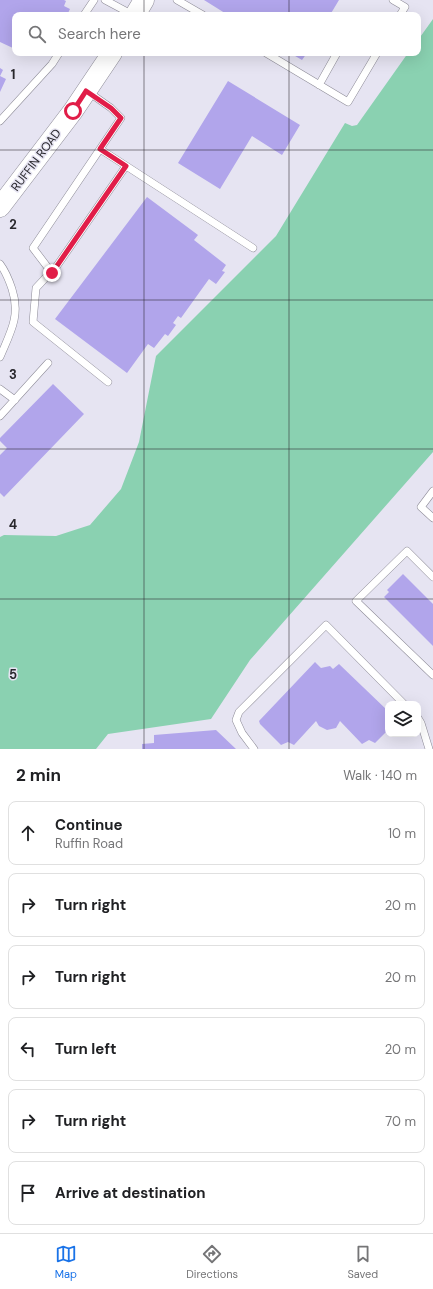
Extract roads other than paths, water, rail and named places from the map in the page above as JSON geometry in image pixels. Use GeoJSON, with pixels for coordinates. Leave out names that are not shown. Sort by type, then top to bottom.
{"type":"FeatureCollection","features":[{"type":"Feature","properties":{"kind":"main road","name":"RUFFIN ROAD"},"geometry":{"type":"LineString","coordinates":[[0,207],[86,91],[110,56]]}},
{"type":"Feature","properties":{"kind":"lane"},"geometry":{"type":"LineString","coordinates":[[86,12],[94,0]]}},
{"type":"Feature","properties":{"kind":"lane"},"geometry":{"type":"LineString","coordinates":[[105,0],[139,11]]}},
{"type":"Feature","properties":{"kind":"lane"},"geometry":{"type":"LineString","coordinates":[[393,0],[405,7],[402,12]]}},
{"type":"Feature","properties":{"kind":"lane"},"geometry":{"type":"LineString","coordinates":[[182,1],[198,12]]}},
{"type":"Feature","properties":{"kind":"lane"},"geometry":{"type":"LineString","coordinates":[[0,121],[52,64],[57,56]]}},
{"type":"Feature","properties":{"kind":"lane"},"geometry":{"type":"LineString","coordinates":[[271,56],[348,102],[375,56]]}},
{"type":"Feature","properties":{"kind":"lane"},"geometry":{"type":"LineString","coordinates":[[319,85],[335,56]]}},
{"type":"Feature","properties":{"kind":"lane"},"geometry":{"type":"LineString","coordinates":[[51,272],[33,248],[121,118],[111,108],[86,91]]}},
{"type":"Feature","properties":{"kind":"lane"},"geometry":{"type":"LineString","coordinates":[[100,149],[253,248]]}},
{"type":"Feature","properties":{"kind":"lane"},"geometry":{"type":"LineString","coordinates":[[108,382],[33,322],[36,288],[51,272],[126,166]]}},
{"type":"Feature","properties":{"kind":"lane"},"geometry":{"type":"LineString","coordinates":[[0,264],[10,281],[15,296],[17,312],[0,357]]}},
{"type":"Feature","properties":{"kind":"lane"},"geometry":{"type":"LineString","coordinates":[[0,416],[48,363]]}},
{"type":"Feature","properties":{"kind":"lane"},"geometry":{"type":"LineString","coordinates":[[0,389],[15,400]]}},
{"type":"Feature","properties":{"kind":"lane"},"geometry":{"type":"LineString","coordinates":[[433,491],[421,506],[433,518]]}},
{"type":"Feature","properties":{"kind":"lane"},"geometry":{"type":"LineString","coordinates":[[433,577],[407,552],[356,601],[433,675]]}},
{"type":"Feature","properties":{"kind":"lane"},"geometry":{"type":"LineString","coordinates":[[254,749],[238,726],[236,720],[239,712],[326,625],[401,701]]}},
{"type":"Feature","properties":{"kind":"lane"},"geometry":{"type":"LineString","coordinates":[[421,726],[429,749]]}}]}
